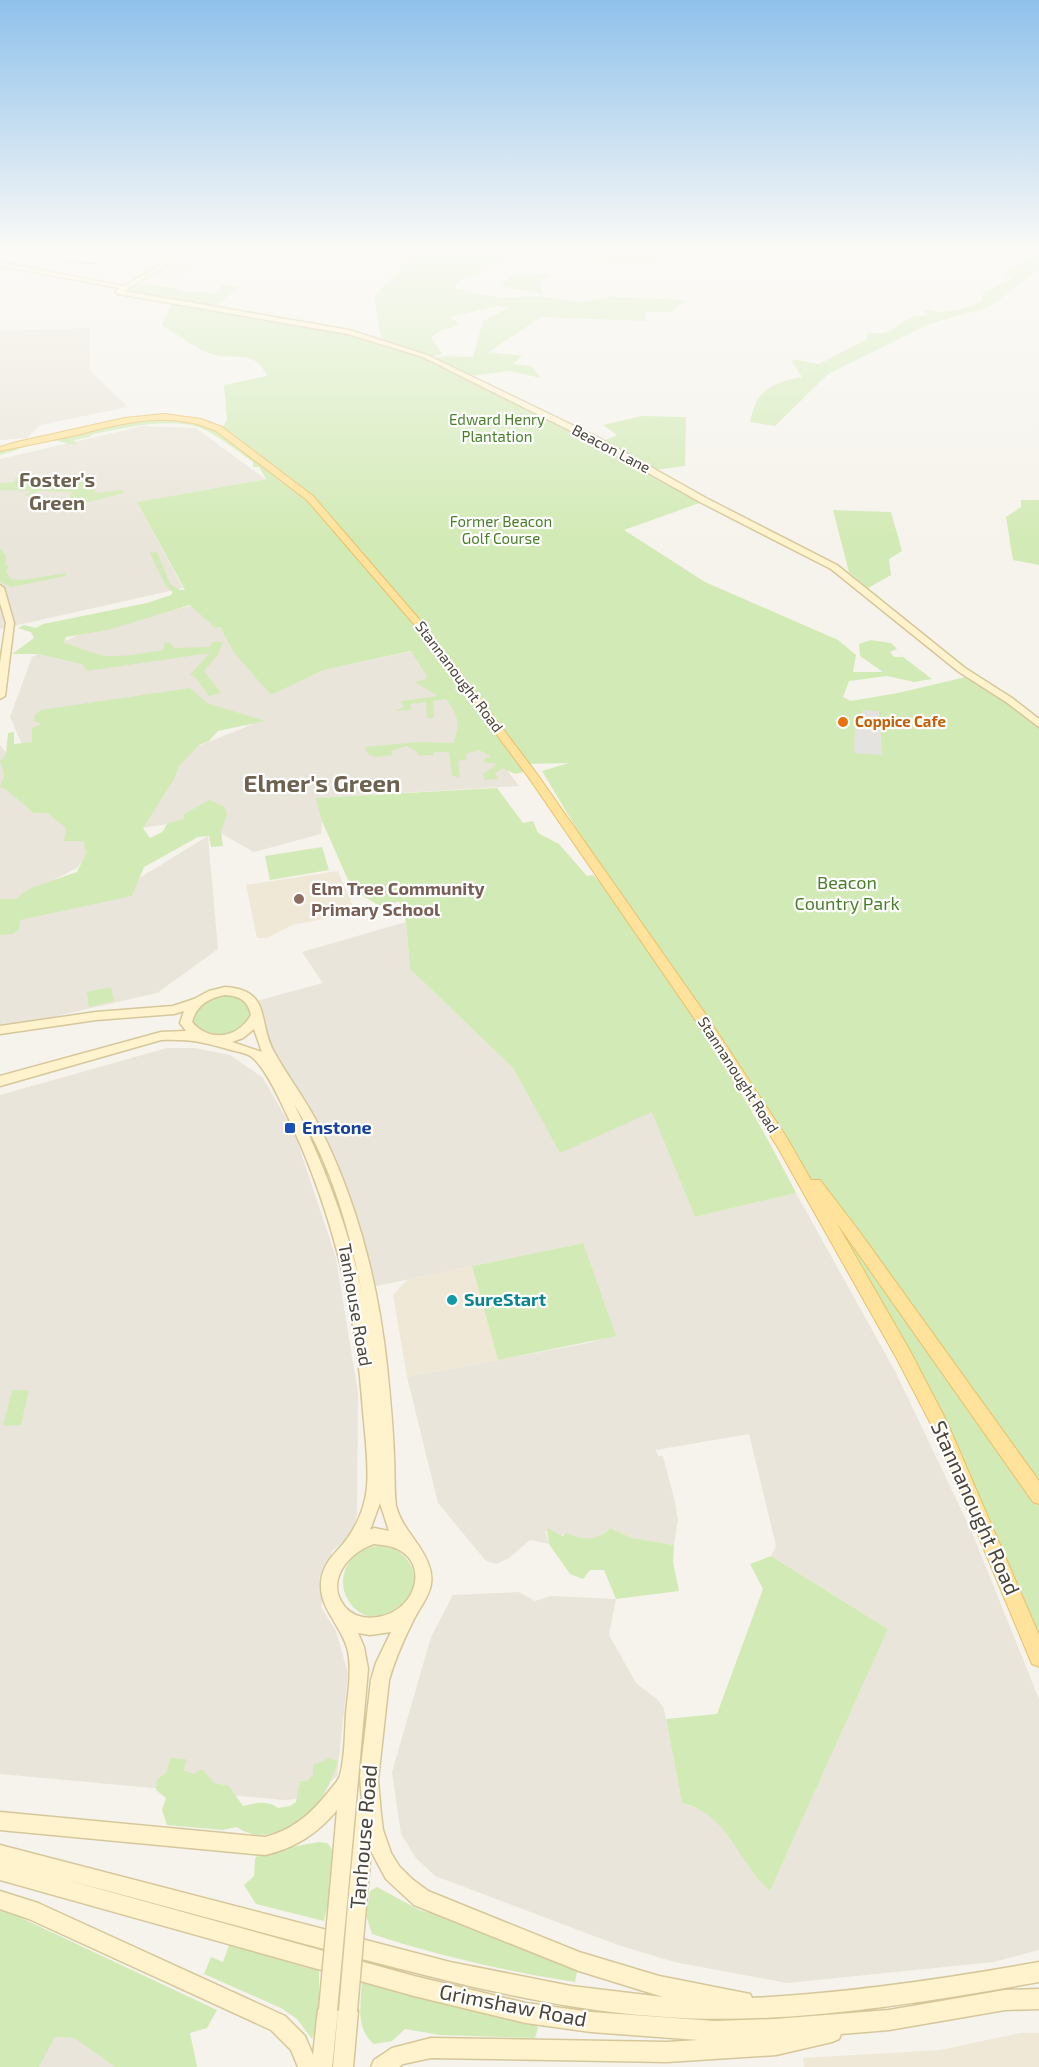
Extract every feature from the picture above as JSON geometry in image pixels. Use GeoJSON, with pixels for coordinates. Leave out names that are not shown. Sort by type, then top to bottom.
{"type":"FeatureCollection","features":[{"type":"Feature","properties":{"kind":"main road","name":"Stannanought Road"},"geometry":{"type":"LineString","coordinates":[[2,448],[147,418],[188,418],[219,429],[318,507],[422,628],[533,776],[620,898],[782,1142],[903,1354],[941,1427],[1039,1657]]}},
{"type":"Feature","properties":{"kind":"main road","name":"Stannanought Road"},"geometry":{"type":"LineString","coordinates":[[782,1142],[854,1235],[1039,1497]]}},
{"type":"Feature","properties":{"kind":"street","name":"Beacon Lane"},"geometry":{"type":"LineString","coordinates":[[401,348],[425,356],[591,437],[703,500],[834,567],[962,670],[1009,700],[1039,724]]}},
{"type":"Feature","properties":{"kind":"street"},"geometry":{"type":"LineString","coordinates":[[0,588],[10,623],[0,696]]}},
{"type":"Feature","properties":{"kind":"street"},"geometry":{"type":"LineString","coordinates":[[0,1030],[96,1016],[174,1010],[216,993],[234,992],[252,1002],[256,1017],[247,1030],[238,1035],[208,1040],[196,1035],[186,1023],[187,1015],[197,1001]]}},
{"type":"Feature","properties":{"kind":"street","name":"Tanhouse Road"},"geometry":{"type":"LineString","coordinates":[[256,1017],[259,1033],[267,1049],[314,1128],[355,1233],[373,1313],[385,1432],[389,1513],[395,1527],[408,1545]]}},
{"type":"Feature","properties":{"kind":"street","name":"Tanhouse Road"},"geometry":{"type":"LineString","coordinates":[[0,1081],[161,1036],[186,1035],[208,1040],[250,1051],[264,1062],[305,1133],[348,1252],[362,1330],[374,1457],[372,1513],[351,1545]]}},
{"type":"Feature","properties":{"kind":"street"},"geometry":{"type":"LineString","coordinates":[[380,1536],[398,1539],[408,1545],[422,1565],[424,1579],[422,1593],[408,1614],[381,1627],[366,1627],[352,1623],[340,1614],[329,1591],[330,1577],[334,1563],[351,1545],[362,1539],[380,1536]]}},
{"type":"Feature","properties":{"kind":"street","name":"Tanhouse Road"},"geometry":{"type":"LineString","coordinates":[[340,1614],[352,1637],[358,1657],[360,1777]]}},
{"type":"Feature","properties":{"kind":"street","name":"Tanhouse Road"},"geometry":{"type":"LineString","coordinates":[[342,2067],[338,2011],[360,1777],[385,1663],[408,1614]]}},
{"type":"Feature","properties":{"kind":"street"},"geometry":{"type":"LineString","coordinates":[[0,1821],[265,1846],[279,1844],[307,1829],[360,1777],[381,1856],[402,1885],[421,1898],[562,1958],[611,1974],[681,1991],[786,2006]]}},
{"type":"Feature","properties":{"kind":"street","name":"Grimshaw Road"},"geometry":{"type":"LineString","coordinates":[[0,1854],[470,1978],[538,1992],[653,2006],[709,2008],[786,2006],[909,1995],[1039,1972]]}},
{"type":"Feature","properties":{"kind":"street","name":"Grimshaw Road"},"geometry":{"type":"LineString","coordinates":[[0,1871],[414,1986],[526,2013],[591,2022],[715,2031],[826,2026],[889,2020],[1005,2000],[1039,1999]]}},
{"type":"Feature","properties":{"kind":"street"},"geometry":{"type":"LineString","coordinates":[[0,1900],[31,1910],[278,2024],[298,2043],[308,2067]]}},
{"type":"Feature","properties":{"kind":"street","name":"Tanhouse Road"},"geometry":{"type":"LineString","coordinates":[[322,2067],[338,2011]]}},
{"type":"Feature","properties":{"kind":"street"},"geometry":{"type":"LineString","coordinates":[[381,2067],[399,2055],[431,2048],[667,2052],[776,2045],[889,2020]]}},
{"type":"Feature","properties":{"kind":"shaded area"},"geometry":{"type":"Polygon","coordinates":[[[0,348],[90,348],[89,370],[128,407],[40,425],[27,438],[0,440],[0,348]]]}},
{"type":"Feature","properties":{"kind":"shaded area"},"geometry":{"type":"Polygon","coordinates":[[[143,426],[196,428],[265,479],[137,502],[183,588],[0,629],[0,459],[143,426]]]}},
{"type":"Feature","properties":{"kind":"shaded area"},"geometry":{"type":"Polygon","coordinates":[[[201,603],[271,695],[324,670],[418,650],[519,786],[317,798],[322,821],[321,834],[254,852],[197,820],[141,828],[186,751],[253,724],[62,712],[24,749],[10,717],[32,657],[80,634],[201,603]]]}},
{"type":"Feature","properties":{"kind":"shaded area"},"geometry":{"type":"Polygon","coordinates":[[[863,710],[879,711],[882,755],[854,753],[855,728],[861,728],[861,722],[856,721],[855,716],[860,717],[863,710]]]}},
{"type":"Feature","properties":{"kind":"shaded area"},"geometry":{"type":"Polygon","coordinates":[[[0,745],[48,805],[93,845],[77,868],[15,899],[0,899],[0,745]]]}},
{"type":"Feature","properties":{"kind":"shaded area"},"geometry":{"type":"Polygon","coordinates":[[[208,836],[218,949],[157,993],[0,1029],[0,913],[123,888],[208,836]]]}},
{"type":"Feature","properties":{"kind":"shaded area","name":"Elm Tree Community Primary School"},"geometry":{"type":"Polygon","coordinates":[[[338,871],[356,913],[292,925],[267,938],[257,938],[246,885],[338,871]]]}},
{"type":"Feature","properties":{"kind":"shaded area"},"geometry":{"type":"Polygon","coordinates":[[[406,922],[410,969],[513,1068],[560,1152],[652,1111],[695,1217],[796,1193],[896,1373],[971,1530],[1039,1699],[1039,1950],[994,1962],[787,1983],[674,1962],[618,1945],[435,1876],[416,1858],[401,1834],[392,1772],[431,1637],[453,1595],[519,1592],[535,1601],[551,1596],[616,1599],[609,1635],[636,1683],[658,1700],[664,1709],[682,1803],[700,1809],[716,1820],[770,1891],[888,1629],[771,1556],[776,1546],[749,1434],[656,1450],[658,1456],[663,1456],[675,1502],[678,1520],[674,1545],[632,1538],[610,1528],[596,1538],[587,1540],[545,1531],[549,1544],[530,1540],[509,1558],[497,1564],[486,1561],[438,1503],[407,1377],[588,1343],[615,1335],[582,1243],[367,1288],[337,1183],[267,1049],[252,1002],[323,983],[302,952],[406,922]]]}},
{"type":"Feature","properties":{"kind":"shaded area"},"geometry":{"type":"Polygon","coordinates":[[[167,1048],[194,1048],[230,1055],[263,1078],[294,1132],[336,1258],[358,1393],[357,1515],[351,1535],[332,1551],[321,1607],[336,1631],[348,1673],[337,1776],[311,1798],[283,1800],[0,1774],[0,1095],[167,1048]]]}},
{"type":"Feature","properties":{"kind":"shaded area"},"geometry":{"type":"Polygon","coordinates":[[[472,1266],[498,1360],[407,1377],[393,1295],[408,1279],[472,1266]]]}},
{"type":"Feature","properties":{"kind":"shaded area"},"geometry":{"type":"Polygon","coordinates":[[[1020,2033],[1039,2033],[1039,2067],[804,2067],[803,2058],[940,2050],[1020,2033]]]}},
{"type":"Feature","properties":{"kind":"shaded area"},"geometry":{"type":"Polygon","coordinates":[[[54,2037],[74,2038],[115,2067],[39,2067],[54,2037]]]}},
{"type":"Feature","properties":{"kind":"green space"},"geometry":{"type":"Polygon","coordinates":[[[199,348],[438,348],[442,354],[430,357],[431,359],[445,356],[473,357],[475,348],[494,348],[489,352],[522,356],[513,364],[531,366],[541,378],[510,371],[469,376],[603,441],[617,435],[603,425],[642,416],[686,417],[685,466],[655,470],[708,500],[624,530],[705,582],[838,640],[856,655],[853,672],[883,672],[860,656],[859,644],[871,640],[891,643],[897,649],[890,652],[894,657],[903,657],[932,679],[914,682],[887,676],[849,681],[843,697],[851,701],[898,693],[970,676],[1039,724],[1039,1496],[854,1235],[782,1142],[606,878],[542,771],[569,763],[524,764],[523,772],[515,774],[502,768],[495,774],[498,779],[485,780],[483,774],[497,764],[483,762],[485,758],[492,757],[479,750],[465,754],[467,759],[458,761],[460,777],[452,776],[449,752],[433,752],[433,755],[419,756],[417,751],[406,746],[391,751],[393,755],[375,757],[368,754],[365,747],[418,742],[453,743],[457,731],[457,720],[446,699],[433,701],[434,718],[427,718],[426,702],[410,704],[411,710],[395,711],[404,707],[401,701],[438,696],[415,682],[426,679],[427,676],[411,651],[324,670],[271,695],[235,654],[220,627],[215,628],[190,605],[108,630],[66,637],[64,643],[101,655],[115,656],[163,650],[165,642],[169,642],[174,648],[210,647],[212,642],[223,642],[217,656],[204,671],[221,693],[209,696],[195,677],[190,675],[210,653],[87,671],[82,664],[38,654],[12,654],[34,638],[31,632],[18,628],[24,625],[36,628],[43,624],[147,603],[171,595],[173,592],[166,586],[150,553],[157,552],[170,584],[180,590],[185,590],[137,502],[266,479],[259,467],[253,467],[253,462],[216,436],[203,429],[178,423],[148,424],[93,434],[74,440],[77,444],[44,441],[0,455],[0,451],[127,422],[160,417],[222,428],[227,420],[224,385],[267,376],[262,367],[250,359],[220,356],[199,348]]]}},
{"type":"Feature","properties":{"kind":"green space"},"geometry":{"type":"Polygon","coordinates":[[[849,348],[880,348],[828,374],[775,426],[750,422],[756,402],[767,389],[802,377],[790,359],[819,364],[849,348]]]}},
{"type":"Feature","properties":{"kind":"green space"},"geometry":{"type":"Polygon","coordinates":[[[80,475],[93,478],[95,493],[123,490],[124,493],[81,504],[69,502],[71,492],[40,491],[27,496],[24,495],[32,491],[0,490],[0,483],[14,482],[15,478],[22,477],[17,482],[34,483],[80,475]]]}},
{"type":"Feature","properties":{"kind":"green space"},"geometry":{"type":"Polygon","coordinates":[[[1021,500],[1039,500],[1039,565],[1013,560],[1006,517],[1021,507],[1021,500]]]}},
{"type":"Feature","properties":{"kind":"green space"},"geometry":{"type":"Polygon","coordinates":[[[833,510],[891,512],[902,551],[889,559],[891,575],[868,588],[849,572],[833,510]]]}},
{"type":"Feature","properties":{"kind":"green space"},"geometry":{"type":"Polygon","coordinates":[[[0,548],[6,556],[5,565],[9,566],[6,571],[11,579],[23,580],[66,573],[65,576],[12,587],[0,582],[0,548]]]}},
{"type":"Feature","properties":{"kind":"green space"},"geometry":{"type":"Polygon","coordinates":[[[190,688],[207,703],[265,721],[218,731],[209,741],[199,745],[178,767],[174,779],[143,828],[150,838],[162,832],[168,823],[184,819],[184,814],[210,800],[225,807],[227,814],[221,831],[223,846],[211,847],[209,836],[198,837],[144,867],[132,896],[20,920],[19,929],[13,934],[0,935],[0,899],[15,899],[31,888],[77,872],[87,851],[84,841],[64,841],[66,828],[47,813],[34,813],[4,788],[0,788],[4,774],[0,761],[6,755],[8,733],[14,732],[14,744],[32,742],[32,728],[42,724],[34,721],[35,715],[41,710],[190,688]]]}},
{"type":"Feature","properties":{"kind":"green space"},"geometry":{"type":"Polygon","coordinates":[[[497,788],[523,823],[533,821],[538,833],[559,844],[587,876],[593,875],[603,885],[705,1035],[796,1193],[695,1217],[652,1112],[560,1153],[513,1068],[410,969],[406,922],[399,901],[383,908],[352,889],[322,821],[316,798],[497,788]]]}},
{"type":"Feature","properties":{"kind":"green space"},"geometry":{"type":"Polygon","coordinates":[[[322,847],[329,870],[270,880],[265,856],[322,847]]]}},
{"type":"Feature","properties":{"kind":"green space"},"geometry":{"type":"Polygon","coordinates":[[[111,987],[114,1001],[89,1007],[87,992],[111,987]]]}},
{"type":"Feature","properties":{"kind":"green space"},"geometry":{"type":"Polygon","coordinates":[[[225,995],[239,998],[246,1003],[252,1015],[239,1029],[233,1033],[219,1035],[194,1026],[194,1010],[210,998],[225,995]]]}},
{"type":"Feature","properties":{"kind":"green space"},"geometry":{"type":"Polygon","coordinates":[[[825,1205],[1039,1504],[1039,1641],[964,1460],[921,1375],[825,1205]]]}},
{"type":"Feature","properties":{"kind":"green space"},"geometry":{"type":"Polygon","coordinates":[[[583,1243],[616,1336],[498,1360],[472,1266],[583,1243]]]}},
{"type":"Feature","properties":{"kind":"green space"},"geometry":{"type":"Polygon","coordinates":[[[12,1390],[29,1390],[21,1425],[3,1426],[12,1390]]]}},
{"type":"Feature","properties":{"kind":"green space"},"geometry":{"type":"Polygon","coordinates":[[[547,1528],[563,1536],[566,1533],[589,1538],[600,1535],[610,1528],[632,1538],[674,1545],[673,1562],[679,1591],[616,1599],[604,1570],[590,1570],[583,1579],[570,1574],[549,1544],[547,1528]]]}},
{"type":"Feature","properties":{"kind":"green space"},"geometry":{"type":"Polygon","coordinates":[[[379,1546],[399,1552],[409,1562],[415,1582],[409,1602],[399,1612],[379,1618],[359,1612],[349,1602],[343,1582],[349,1562],[359,1552],[379,1546]]]}},
{"type":"Feature","properties":{"kind":"green space"},"geometry":{"type":"Polygon","coordinates":[[[771,1556],[888,1629],[770,1891],[711,1817],[682,1803],[666,1719],[717,1714],[763,1589],[750,1564],[771,1556]]]}},
{"type":"Feature","properties":{"kind":"green space"},"geometry":{"type":"Polygon","coordinates":[[[170,1758],[186,1759],[184,1771],[194,1774],[202,1769],[214,1783],[229,1786],[243,1806],[266,1803],[278,1808],[290,1806],[296,1802],[300,1781],[307,1781],[313,1776],[313,1765],[329,1758],[338,1761],[326,1791],[308,1815],[289,1828],[256,1835],[237,1827],[222,1830],[167,1825],[162,1810],[166,1798],[156,1790],[157,1780],[167,1772],[170,1758]]]}},
{"type":"Feature","properties":{"kind":"green space"},"geometry":{"type":"Polygon","coordinates":[[[319,1842],[327,1843],[332,1849],[334,1858],[333,1879],[324,1921],[256,1904],[244,1885],[254,1876],[255,1859],[259,1853],[319,1842]]]}},
{"type":"Feature","properties":{"kind":"green space"},"geometry":{"type":"Polygon","coordinates":[[[377,1887],[421,1911],[458,1917],[578,1968],[575,1982],[472,1962],[372,1934],[366,1915],[370,1891],[377,1887]]]}},
{"type":"Feature","properties":{"kind":"green space"},"geometry":{"type":"Polygon","coordinates":[[[0,1908],[217,2010],[207,2028],[190,2033],[197,2067],[115,2067],[74,2038],[55,2037],[39,2067],[0,2067],[0,1908]]]}},
{"type":"Feature","properties":{"kind":"green space"},"geometry":{"type":"Polygon","coordinates":[[[230,1943],[319,1966],[319,2017],[312,2039],[297,2019],[281,2008],[204,1974],[211,1957],[223,1962],[230,1943]]]}},
{"type":"Feature","properties":{"kind":"green space"},"geometry":{"type":"Polygon","coordinates":[[[362,1981],[535,2019],[538,2028],[535,2038],[440,2035],[405,2029],[392,2041],[374,2044],[364,2031],[360,2015],[362,1981]]]}},
{"type":"Feature","properties":{"kind":"place","name":"Coppice Cafe"},"geometry":{"type":"Point","coordinates":[843,722]}},
{"type":"Feature","properties":{"kind":"place","name":"Elm Tree Community Primary School"},"geometry":{"type":"Point","coordinates":[299,899]}},
{"type":"Feature","properties":{"kind":"place","name":"Enstone"},"geometry":{"type":"Point","coordinates":[290,1128]}},
{"type":"Feature","properties":{"kind":"place","name":"SureStart"},"geometry":{"type":"Point","coordinates":[452,1300]}},
{"type":"Feature","properties":{"kind":"district","name":"Foster's Green"},"geometry":{"type":"Point","coordinates":[57,492]}},
{"type":"Feature","properties":{"kind":"district","name":"Elmer's Green"},"geometry":{"type":"Point","coordinates":[322,784]}},
{"type":"Feature","properties":{"kind":"park label","name":"Edward Henry Plantation"},"geometry":{"type":"Point","coordinates":[497,428]}},
{"type":"Feature","properties":{"kind":"park label","name":"Former Beacon Golf Course"},"geometry":{"type":"Point","coordinates":[501,530]}},
{"type":"Feature","properties":{"kind":"park label","name":"Beacon Country Park"},"geometry":{"type":"Point","coordinates":[847,893]}}]}
